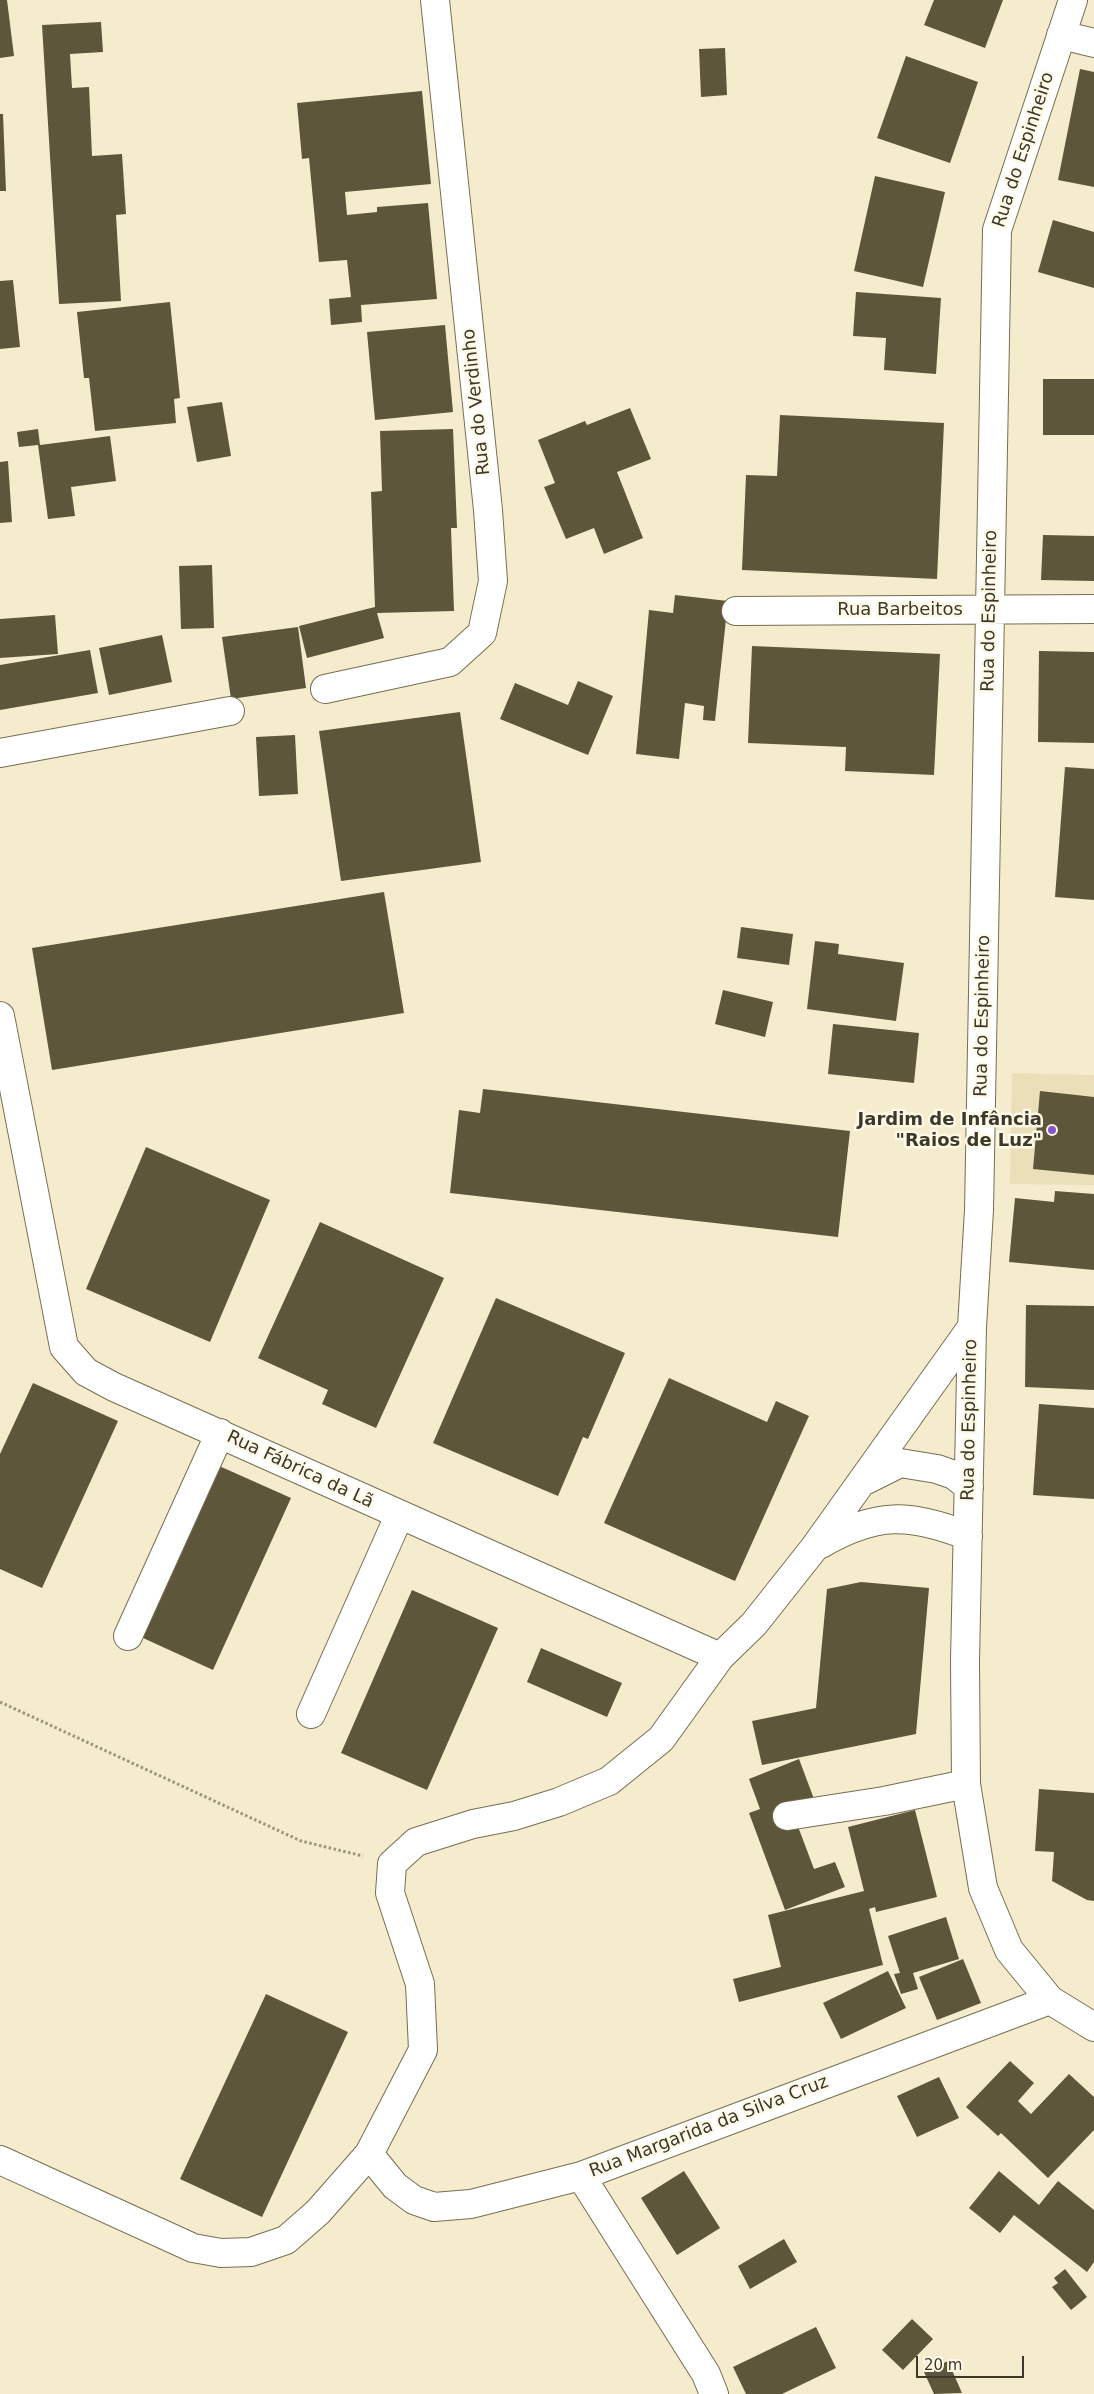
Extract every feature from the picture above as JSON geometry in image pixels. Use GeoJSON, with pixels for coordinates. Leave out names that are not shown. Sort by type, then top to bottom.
{"type":"FeatureCollection","features":[{"type":"Feature","properties":{"kind":"street","name":"Rua do Verdinho"},"geometry":{"type":"LineString","coordinates":[[325,689],[450,662],[482,634],[493,581],[488,510],[435,0]]}},
{"type":"Feature","properties":{"kind":"street","name":"Rua do Espinheiro"},"geometry":{"type":"LineString","coordinates":[[1073,0],[997,230],[980,1200],[972,1327],[965,1661],[966,1784],[982,1888],[1009,1950],[1050,2000],[1094,2028]]}},
{"type":"Feature","properties":{"kind":"street"},"geometry":{"type":"LineString","coordinates":[[1061,35],[1094,43]]}},
{"type":"Feature","properties":{"kind":"street","name":"Rua Barbeitos"},"geometry":{"type":"LineString","coordinates":[[736,611],[1094,609]]}},
{"type":"Feature","properties":{"kind":"street"},"geometry":{"type":"LineString","coordinates":[[0,753],[230,711]]}},
{"type":"Feature","properties":{"kind":"street","name":"Rua Fábrica da Lã"},"geometry":{"type":"LineString","coordinates":[[0,1016],[64,1347],[86,1372],[114,1387],[220,1433],[399,1516],[720,1657]]}},
{"type":"Feature","properties":{"kind":"street"},"geometry":{"type":"LineString","coordinates":[[0,2160],[193,2248],[221,2253],[251,2252],[286,2240],[318,2212],[369,2154],[423,2050],[420,1984],[390,1893],[392,1864],[416,1842],[473,1824],[514,1816],[550,1805],[609,1781],[661,1739],[720,1657],[754,1624],[815,1547],[972,1327]]}},
{"type":"Feature","properties":{"kind":"street"},"geometry":{"type":"LineString","coordinates":[[128,1636],[220,1433]]}},
{"type":"Feature","properties":{"kind":"street"},"geometry":{"type":"LineString","coordinates":[[863,1481],[900,1462],[937,1469],[954,1475],[969,1487]]}},
{"type":"Feature","properties":{"kind":"street"},"geometry":{"type":"LineString","coordinates":[[311,1714],[399,1516]]}},
{"type":"Feature","properties":{"kind":"street"},"geometry":{"type":"LineString","coordinates":[[815,1547],[860,1524],[889,1519],[915,1521],[946,1527],[968,1536]]}},
{"type":"Feature","properties":{"kind":"street"},"geometry":{"type":"LineString","coordinates":[[787,1816],[884,1801],[966,1784]]}},
{"type":"Feature","properties":{"kind":"street","name":"Rua Margarida da Silva Cruz"},"geometry":{"type":"LineString","coordinates":[[714,2394],[706,2374],[581,2176],[1050,2000]]}},
{"type":"Feature","properties":{"kind":"street"},"geometry":{"type":"LineString","coordinates":[[369,2154],[395,2186],[414,2200],[434,2207],[471,2204],[581,2176]]}},
{"type":"Feature","properties":{"kind":"path"},"geometry":{"type":"LineString","coordinates":[[0,1702],[301,1841],[392,1864]]}},
{"type":"Feature","properties":{"kind":"shaded area","name":"Jardim de Infância \"Raios de Luz\""},"geometry":{"type":"Polygon","coordinates":[[[1012,1073],[1094,1075],[1094,1185],[1010,1184],[1012,1073]]]}},
{"type":"Feature","properties":{"kind":"building"},"geometry":{"type":"Polygon","coordinates":[[[0,0],[7,0],[14,56],[0,58],[0,0]]]}},
{"type":"Feature","properties":{"kind":"building"},"geometry":{"type":"Polygon","coordinates":[[[934,0],[1003,0],[985,48],[924,25],[934,0]]]}},
{"type":"Feature","properties":{"kind":"building"},"geometry":{"type":"Polygon","coordinates":[[[101,22],[103,52],[70,54],[72,88],[89,87],[92,156],[122,154],[126,214],[116,215],[121,301],[59,304],[42,25],[101,22]]]}},
{"type":"Feature","properties":{"kind":"building"},"geometry":{"type":"Polygon","coordinates":[[[725,48],[727,95],[701,97],[699,49],[725,48]]]}},
{"type":"Feature","properties":{"kind":"building"},"geometry":{"type":"Polygon","coordinates":[[[906,56],[978,82],[950,163],[877,138],[906,56]]]}},
{"type":"Feature","properties":{"kind":"building"},"geometry":{"type":"Polygon","coordinates":[[[1080,69],[1094,72],[1094,187],[1058,180],[1080,69]]]}},
{"type":"Feature","properties":{"kind":"building"},"geometry":{"type":"Polygon","coordinates":[[[422,91],[431,184],[345,192],[347,215],[377,212],[377,207],[428,203],[437,299],[361,305],[362,322],[331,325],[329,299],[351,297],[347,260],[319,262],[309,158],[302,159],[297,103],[422,91]]]}},
{"type":"Feature","properties":{"kind":"building"},"geometry":{"type":"Polygon","coordinates":[[[0,114],[3,114],[6,191],[0,191],[0,114]]]}},
{"type":"Feature","properties":{"kind":"building"},"geometry":{"type":"Polygon","coordinates":[[[875,176],[945,192],[923,287],[854,271],[875,176]]]}},
{"type":"Feature","properties":{"kind":"building"},"geometry":{"type":"Polygon","coordinates":[[[1053,220],[1094,232],[1094,288],[1038,272],[1053,220]]]}},
{"type":"Feature","properties":{"kind":"building"},"geometry":{"type":"Polygon","coordinates":[[[13,280],[20,347],[0,349],[0,281],[13,280]]]}},
{"type":"Feature","properties":{"kind":"building"},"geometry":{"type":"Polygon","coordinates":[[[856,292],[941,298],[936,374],[884,370],[886,338],[853,336],[856,292]]]}},
{"type":"Feature","properties":{"kind":"building"},"geometry":{"type":"Polygon","coordinates":[[[170,302],[180,398],[174,399],[176,423],[95,431],[89,378],[84,378],[77,312],[170,302]]]}},
{"type":"Feature","properties":{"kind":"building"},"geometry":{"type":"Polygon","coordinates":[[[445,325],[453,412],[375,420],[367,332],[445,325]]]}},
{"type":"Feature","properties":{"kind":"building"},"geometry":{"type":"Polygon","coordinates":[[[1043,379],[1094,379],[1094,435],[1043,435],[1043,379]]]}},
{"type":"Feature","properties":{"kind":"building"},"geometry":{"type":"Polygon","coordinates":[[[222,402],[231,456],[197,462],[187,407],[222,402]]]}},
{"type":"Feature","properties":{"kind":"building"},"geometry":{"type":"Polygon","coordinates":[[[630,408],[651,459],[617,472],[643,538],[604,554],[594,528],[566,539],[544,487],[555,483],[538,440],[585,421],[587,425],[630,408]]]}},
{"type":"Feature","properties":{"kind":"building"},"geometry":{"type":"Polygon","coordinates":[[[780,415],[944,423],[937,579],[742,570],[746,475],[777,476],[780,415]]]}},
{"type":"Feature","properties":{"kind":"building"},"geometry":{"type":"Polygon","coordinates":[[[38,429],[40,445],[110,436],[116,481],[71,487],[75,516],[48,519],[38,445],[19,447],[17,432],[38,429]]]}},
{"type":"Feature","properties":{"kind":"building"},"geometry":{"type":"Polygon","coordinates":[[[453,429],[457,528],[451,528],[454,611],[377,613],[384,638],[307,658],[299,626],[375,607],[371,492],[382,491],[380,431],[453,429]]]}},
{"type":"Feature","properties":{"kind":"building"},"geometry":{"type":"Polygon","coordinates":[[[8,461],[12,522],[0,523],[0,462],[8,461]]]}},
{"type":"Feature","properties":{"kind":"building"},"geometry":{"type":"Polygon","coordinates":[[[1043,535],[1094,536],[1094,581],[1041,580],[1043,535]]]}},
{"type":"Feature","properties":{"kind":"building"},"geometry":{"type":"Polygon","coordinates":[[[212,565],[214,628],[181,629],[179,566],[212,565]]]}},
{"type":"Feature","properties":{"kind":"building"},"geometry":{"type":"Polygon","coordinates":[[[675,595],[728,601],[715,721],[703,720],[704,706],[685,703],[679,759],[636,754],[649,610],[673,613],[675,595]]]}},
{"type":"Feature","properties":{"kind":"building"},"geometry":{"type":"Polygon","coordinates":[[[55,615],[58,654],[0,658],[0,619],[55,615]]]}},
{"type":"Feature","properties":{"kind":"building"},"geometry":{"type":"Polygon","coordinates":[[[298,627],[306,688],[231,699],[222,637],[298,627]]]}},
{"type":"Feature","properties":{"kind":"building"},"geometry":{"type":"Polygon","coordinates":[[[162,635],[172,682],[109,695],[99,648],[162,635]]]}},
{"type":"Feature","properties":{"kind":"building"},"geometry":{"type":"Polygon","coordinates":[[[752,646],[940,654],[934,775],[845,771],[846,747],[748,743],[752,646]]]}},
{"type":"Feature","properties":{"kind":"building"},"geometry":{"type":"Polygon","coordinates":[[[90,650],[98,693],[0,710],[0,665],[90,650]]]}},
{"type":"Feature","properties":{"kind":"building"},"geometry":{"type":"Polygon","coordinates":[[[1039,651],[1094,652],[1094,743],[1038,742],[1039,651]]]}},
{"type":"Feature","properties":{"kind":"building"},"geometry":{"type":"Polygon","coordinates":[[[578,681],[613,696],[588,755],[500,719],[515,683],[568,705],[578,681]]]}},
{"type":"Feature","properties":{"kind":"building"},"geometry":{"type":"Polygon","coordinates":[[[460,712],[481,862],[341,881],[319,731],[460,712]]]}},
{"type":"Feature","properties":{"kind":"building"},"geometry":{"type":"Polygon","coordinates":[[[295,735],[298,794],[259,796],[256,737],[295,735]]]}},
{"type":"Feature","properties":{"kind":"building"},"geometry":{"type":"Polygon","coordinates":[[[1065,767],[1094,769],[1094,900],[1055,897],[1065,767]]]}},
{"type":"Feature","properties":{"kind":"building"},"geometry":{"type":"Polygon","coordinates":[[[384,892],[404,1013],[52,1070],[32,948],[384,892]]]}},
{"type":"Feature","properties":{"kind":"building"},"geometry":{"type":"Polygon","coordinates":[[[741,927],[793,934],[789,965],[737,958],[741,927]]]}},
{"type":"Feature","properties":{"kind":"building"},"geometry":{"type":"Polygon","coordinates":[[[815,941],[839,944],[838,954],[904,963],[896,1021],[807,1009],[815,941]]]}},
{"type":"Feature","properties":{"kind":"building"},"geometry":{"type":"Polygon","coordinates":[[[723,990],[773,1002],[765,1037],[715,1024],[723,990]]]}},
{"type":"Feature","properties":{"kind":"building"},"geometry":{"type":"Polygon","coordinates":[[[833,1024],[919,1033],[914,1083],[828,1074],[833,1024]]]}},
{"type":"Feature","properties":{"kind":"building"},"geometry":{"type":"Polygon","coordinates":[[[483,1089],[850,1131],[838,1237],[450,1193],[459,1110],[480,1113],[483,1089]]]}},
{"type":"Feature","properties":{"kind":"building"},"geometry":{"type":"Polygon","coordinates":[[[1040,1091],[1094,1097],[1094,1175],[1033,1169],[1040,1091]]]}},
{"type":"Feature","properties":{"kind":"building"},"geometry":{"type":"Polygon","coordinates":[[[146,1147],[270,1200],[210,1342],[86,1289],[146,1147]]]}},
{"type":"Feature","properties":{"kind":"building"},"geometry":{"type":"Polygon","coordinates":[[[1055,1191],[1094,1194],[1094,1270],[1009,1262],[1015,1198],[1054,1202],[1055,1191]]]}},
{"type":"Feature","properties":{"kind":"building"},"geometry":{"type":"Polygon","coordinates":[[[320,1222],[444,1278],[376,1428],[322,1404],[328,1390],[258,1358],[320,1222]]]}},
{"type":"Feature","properties":{"kind":"building"},"geometry":{"type":"Polygon","coordinates":[[[496,1298],[625,1353],[588,1439],[583,1437],[558,1496],[433,1443],[496,1298]]]}},
{"type":"Feature","properties":{"kind":"building"},"geometry":{"type":"Polygon","coordinates":[[[1026,1305],[1094,1306],[1094,1390],[1025,1387],[1026,1305]]]}},
{"type":"Feature","properties":{"kind":"building"},"geometry":{"type":"Polygon","coordinates":[[[669,1378],[767,1422],[776,1401],[809,1416],[735,1581],[604,1523],[669,1378]]]}},
{"type":"Feature","properties":{"kind":"building"},"geometry":{"type":"Polygon","coordinates":[[[33,1383],[118,1421],[42,1588],[0,1569],[0,1454],[33,1383]]]}},
{"type":"Feature","properties":{"kind":"building"},"geometry":{"type":"Polygon","coordinates":[[[1039,1404],[1094,1408],[1094,1499],[1033,1495],[1039,1404]]]}},
{"type":"Feature","properties":{"kind":"building"},"geometry":{"type":"Polygon","coordinates":[[[208,1461],[291,1498],[213,1670],[130,1632],[208,1461]]]}},
{"type":"Feature","properties":{"kind":"building"},"geometry":{"type":"Polygon","coordinates":[[[861,1582],[929,1588],[916,1734],[762,1765],[752,1721],[816,1708],[827,1589],[861,1582]]]}},
{"type":"Feature","properties":{"kind":"building"},"geometry":{"type":"Polygon","coordinates":[[[412,1590],[498,1628],[427,1790],[341,1753],[412,1590]]]}},
{"type":"Feature","properties":{"kind":"building"},"geometry":{"type":"Polygon","coordinates":[[[541,1648],[622,1683],[607,1717],[527,1682],[541,1648]]]}},
{"type":"Feature","properties":{"kind":"building"},"geometry":{"type":"Polygon","coordinates":[[[799,1759],[814,1799],[791,1808],[814,1869],[835,1862],[845,1887],[785,1910],[749,1813],[760,1809],[749,1779],[799,1759]]]}},
{"type":"Feature","properties":{"kind":"building"},"geometry":{"type":"Polygon","coordinates":[[[1039,1789],[1094,1793],[1094,1901],[1087,1900],[1052,1881],[1054,1852],[1035,1851],[1039,1789]]]}},
{"type":"Feature","properties":{"kind":"building"},"geometry":{"type":"Polygon","coordinates":[[[915,1810],[937,1897],[876,1912],[875,1907],[869,1909],[883,1965],[739,2002],[733,1979],[781,1967],[768,1915],[864,1891],[848,1827],[915,1810]]]}},
{"type":"Feature","properties":{"kind":"building"},"geometry":{"type":"Polygon","coordinates":[[[946,1917],[959,1959],[913,1973],[918,1989],[901,1994],[894,1974],[900,1973],[888,1936],[946,1917]]]}},
{"type":"Feature","properties":{"kind":"building"},"geometry":{"type":"Polygon","coordinates":[[[963,1959],[981,2003],[937,2020],[919,1977],[963,1959]]]}},
{"type":"Feature","properties":{"kind":"building"},"geometry":{"type":"Polygon","coordinates":[[[888,1971],[906,2008],[841,2039],[823,2003],[888,1971]]]}},
{"type":"Feature","properties":{"kind":"building"},"geometry":{"type":"Polygon","coordinates":[[[266,1994],[348,2032],[262,2217],[180,2179],[266,1994]]]}},
{"type":"Feature","properties":{"kind":"building"},"geometry":{"type":"Polygon","coordinates":[[[1010,2061],[1034,2083],[1018,2101],[1031,2114],[1069,2074],[1094,2097],[1094,2130],[1048,2178],[1001,2133],[998,2136],[966,2107],[1010,2061]]]}},
{"type":"Feature","properties":{"kind":"building"},"geometry":{"type":"Polygon","coordinates":[[[939,2077],[959,2118],[917,2137],[897,2096],[939,2077]]]}},
{"type":"Feature","properties":{"kind":"building"},"geometry":{"type":"Polygon","coordinates":[[[684,2171],[720,2228],[677,2255],[641,2198],[684,2171]]]}},
{"type":"Feature","properties":{"kind":"building"},"geometry":{"type":"Polygon","coordinates":[[[999,2171],[1039,2205],[1058,2181],[1094,2210],[1094,2262],[1087,2272],[1014,2215],[1000,2233],[969,2208],[999,2171]]]}},
{"type":"Feature","properties":{"kind":"building"},"geometry":{"type":"Polygon","coordinates":[[[784,2239],[797,2262],[750,2289],[738,2266],[784,2239]]]}},
{"type":"Feature","properties":{"kind":"building"},"geometry":{"type":"Polygon","coordinates":[[[1065,2269],[1087,2297],[1071,2310],[1052,2287],[1058,2283],[1054,2278],[1065,2269]]]}},
{"type":"Feature","properties":{"kind":"building"},"geometry":{"type":"Polygon","coordinates":[[[912,2319],[933,2339],[903,2370],[882,2350],[912,2319]]]}},
{"type":"Feature","properties":{"kind":"building"},"geometry":{"type":"Polygon","coordinates":[[[816,2327],[836,2368],[782,2394],[746,2394],[733,2367],[816,2327]]]}},
{"type":"Feature","properties":{"kind":"building"},"geometry":{"type":"Polygon","coordinates":[[[948,2361],[962,2393],[934,2394],[924,2372],[948,2361]]]}},
{"type":"Feature","properties":{"kind":"place","name":"Jardim de Infância \"Raios de Luz\""},"geometry":{"type":"Point","coordinates":[1052,1130]}}]}
